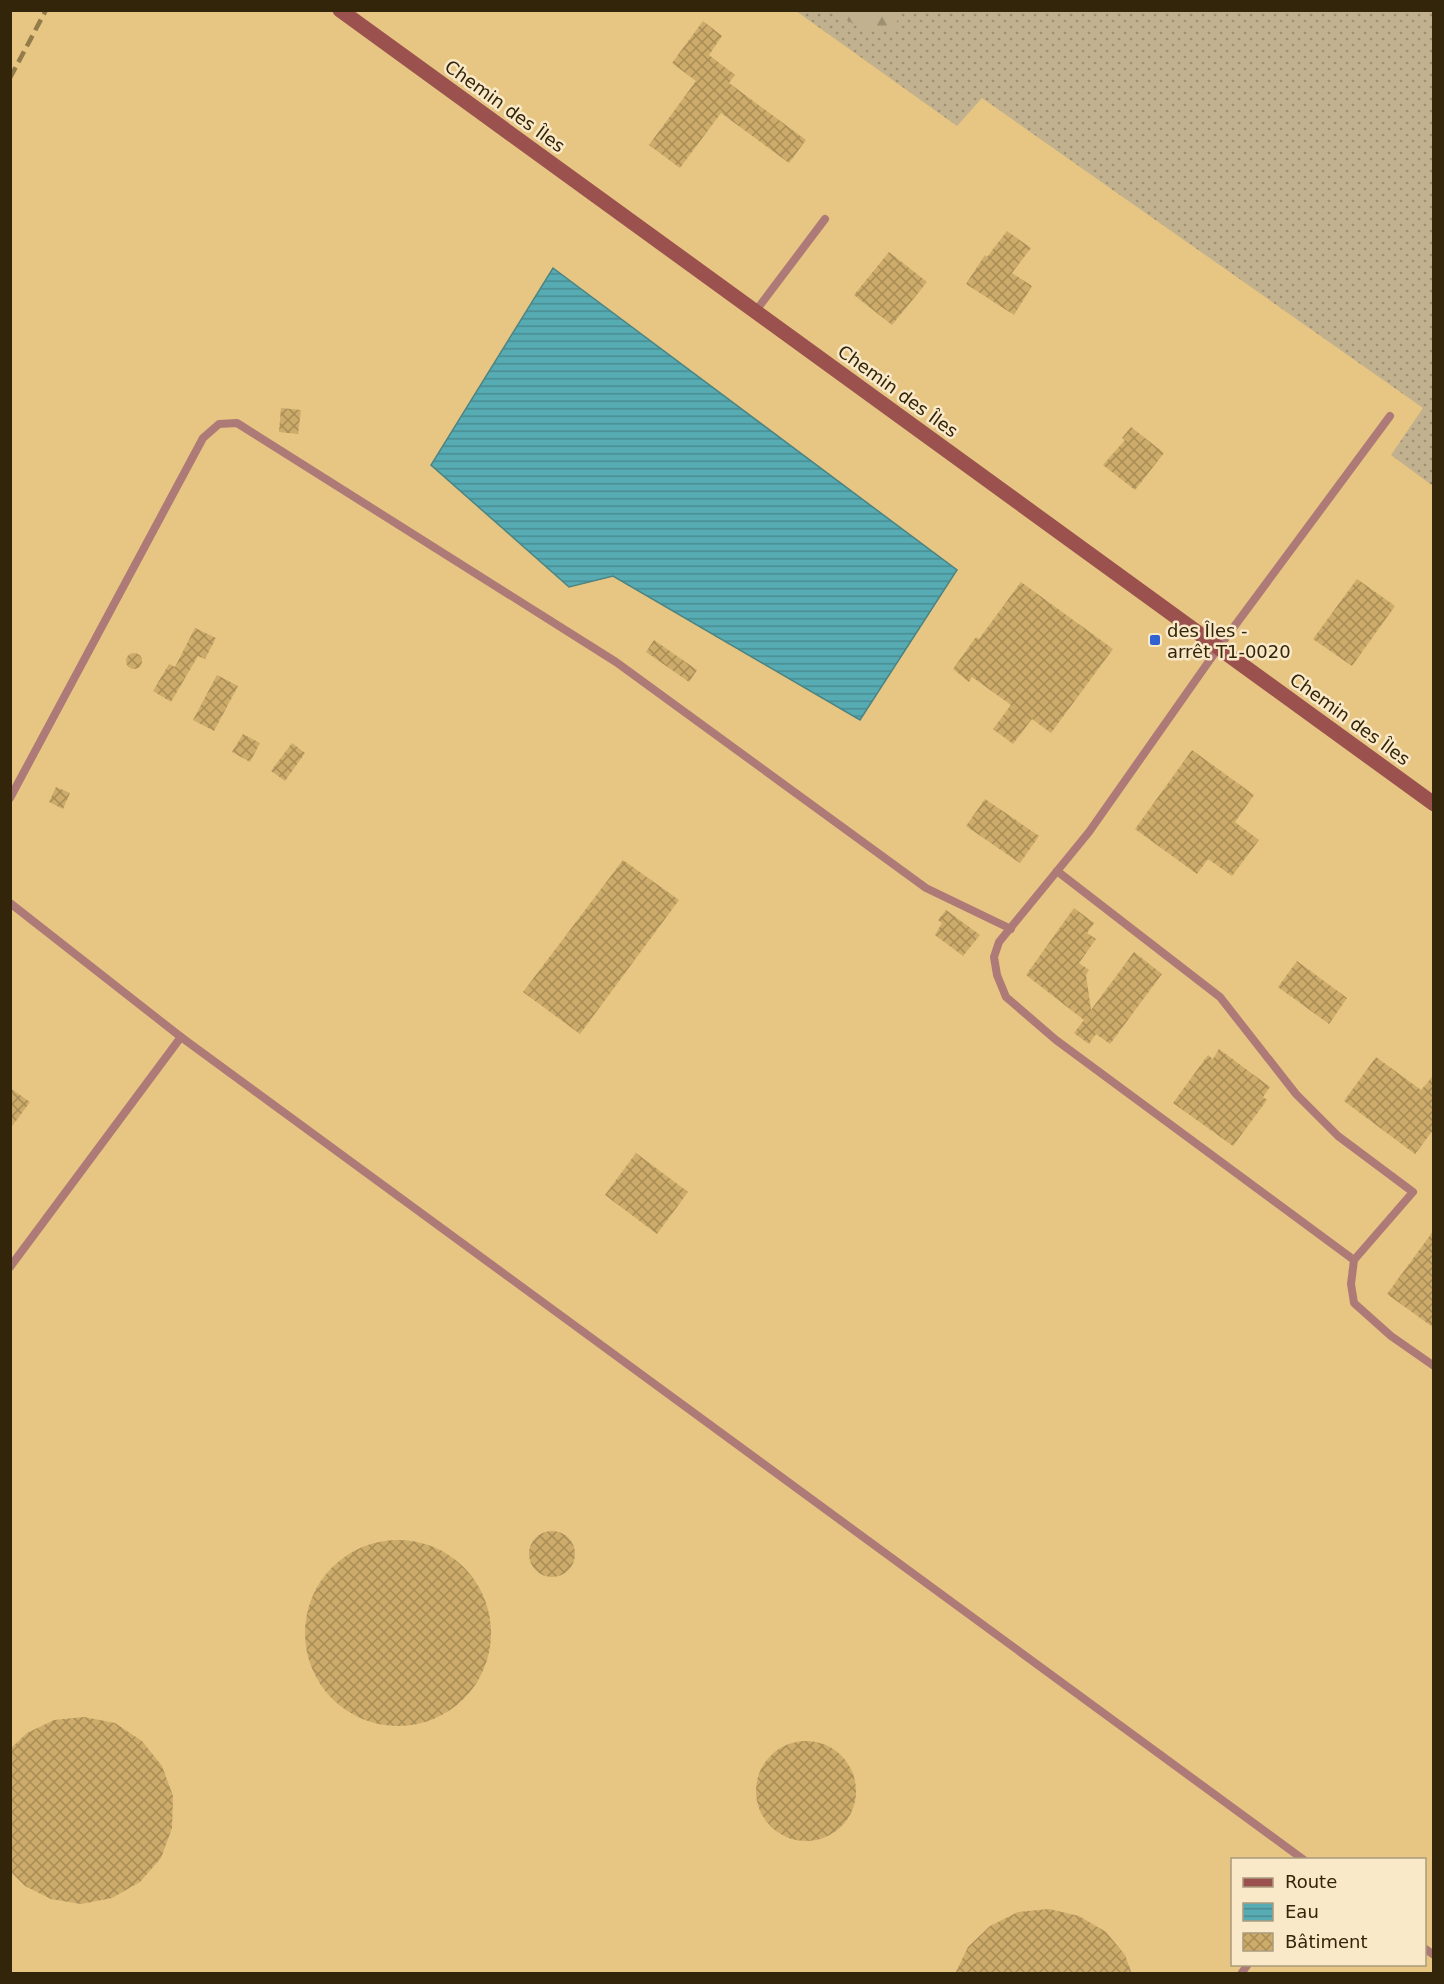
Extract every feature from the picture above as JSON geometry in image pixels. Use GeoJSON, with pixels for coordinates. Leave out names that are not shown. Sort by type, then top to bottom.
{"type":"FeatureCollection","features":[{"type":"Feature","properties":{"kind":"main road","name":"Chemin des Îles"},"geometry":{"type":"LineString","coordinates":[[340,10],[1434,804]]}},
{"type":"Feature","properties":{"kind":"lane"},"geometry":{"type":"LineString","coordinates":[[755,312],[825,219]]}},
{"type":"Feature","properties":{"kind":"lane"},"geometry":{"type":"LineString","coordinates":[[1354,1260],[1056,1040],[1006,997],[997,975],[994,957],[999,942],[1089,832],[1219,647],[1390,416]]}},
{"type":"Feature","properties":{"kind":"lane"},"geometry":{"type":"LineString","coordinates":[[10,798],[203,438],[219,424],[237,423],[616,662],[926,888],[1011,929]]}},
{"type":"Feature","properties":{"kind":"lane"},"geometry":{"type":"LineString","coordinates":[[1057,871],[1220,997],[1305,1103],[1338,1136],[1413,1192],[1354,1260],[1351,1284],[1354,1303],[1391,1336],[1434,1366]]}},
{"type":"Feature","properties":{"kind":"lane"},"geometry":{"type":"LineString","coordinates":[[10,903],[181,1037],[1301,1858]]}},
{"type":"Feature","properties":{"kind":"lane"},"geometry":{"type":"LineString","coordinates":[[10,1268],[181,1037]]}},
{"type":"Feature","properties":{"kind":"green space"},"geometry":{"type":"Polygon","coordinates":[[[905,10],[890,31],[863,30],[833,11],[905,10]]]}},
{"type":"Feature","properties":{"kind":"green space"},"geometry":{"type":"Polygon","coordinates":[[[796,11],[1433,11],[1433,486],[1391,455],[1423,408],[982,98],[957,126],[796,11]]]}},
{"type":"Feature","properties":{"kind":"water"},"geometry":{"type":"Polygon","coordinates":[[[553,268],[957,570],[860,720],[613,576],[569,587],[431,465],[553,268]]]}},
{"type":"Feature","properties":{"kind":"building"},"geometry":{"type":"Polygon","coordinates":[[[703,21],[722,36],[709,55],[735,75],[729,83],[806,140],[789,163],[721,113],[680,168],[649,145],[696,81],[672,63],[703,21]]]}},
{"type":"Feature","properties":{"kind":"building"},"geometry":{"type":"Polygon","coordinates":[[[1007,231],[1031,248],[1012,273],[1032,286],[1014,315],[966,284],[985,255],[987,257],[1007,231]]]}},
{"type":"Feature","properties":{"kind":"building"},"geometry":{"type":"Polygon","coordinates":[[[889,252],[927,282],[892,325],[854,295],[889,252]]]}},
{"type":"Feature","properties":{"kind":"building"},"geometry":{"type":"Polygon","coordinates":[[[281,408],[301,410],[298,434],[279,432],[281,408]]]}},
{"type":"Feature","properties":{"kind":"building"},"geometry":{"type":"Polygon","coordinates":[[[1131,427],[1164,453],[1135,490],[1103,465],[1125,440],[1122,438],[1131,427]]]}},
{"type":"Feature","properties":{"kind":"building"},"geometry":{"type":"Polygon","coordinates":[[[1357,579],[1395,606],[1352,666],[1313,639],[1357,579]]]}},
{"type":"Feature","properties":{"kind":"building"},"geometry":{"type":"Polygon","coordinates":[[[1021,582],[1113,649],[1051,733],[1032,719],[1013,744],[993,729],[1011,705],[972,677],[969,682],[953,669],[976,637],[979,639],[1021,582]]]}},
{"type":"Feature","properties":{"kind":"building"},"geometry":{"type":"Polygon","coordinates":[[[195,628],[216,638],[205,659],[198,656],[171,702],[153,691],[169,664],[175,667],[195,628]]]}},
{"type":"Feature","properties":{"kind":"building"},"geometry":{"type":"Polygon","coordinates":[[[654,640],[697,670],[689,682],[646,652],[654,640]]]}},
{"type":"Feature","properties":{"kind":"building"},"geometry":{"type":"Polygon","coordinates":[[[134,653],[140,655],[142,661],[140,667],[134,669],[128,667],[126,661],[128,655],[134,653]]]}},
{"type":"Feature","properties":{"kind":"building"},"geometry":{"type":"Polygon","coordinates":[[[217,675],[238,686],[214,731],[193,720],[217,675]]]}},
{"type":"Feature","properties":{"kind":"building"},"geometry":{"type":"Polygon","coordinates":[[[243,734],[260,743],[250,762],[232,752],[243,734]]]}},
{"type":"Feature","properties":{"kind":"building"},"geometry":{"type":"Polygon","coordinates":[[[292,743],[305,753],[285,781],[271,771],[292,743]]]}},
{"type":"Feature","properties":{"kind":"building"},"geometry":{"type":"Polygon","coordinates":[[[1192,750],[1254,795],[1235,822],[1259,840],[1232,876],[1208,859],[1197,874],[1135,829],[1192,750]]]}},
{"type":"Feature","properties":{"kind":"building"},"geometry":{"type":"Polygon","coordinates":[[[56,787],[70,793],[63,809],[49,802],[56,787]]]}},
{"type":"Feature","properties":{"kind":"building"},"geometry":{"type":"Polygon","coordinates":[[[985,799],[1039,836],[1020,863],[966,826],[985,799]]]}},
{"type":"Feature","properties":{"kind":"building"},"geometry":{"type":"Polygon","coordinates":[[[623,860],[679,900],[580,1034],[523,992],[623,860]]]}},
{"type":"Feature","properties":{"kind":"building"},"geometry":{"type":"Polygon","coordinates":[[[1074,908],[1094,923],[1087,933],[1096,939],[1079,963],[1089,970],[1086,975],[1091,1010],[1134,952],[1162,974],[1110,1044],[1096,1034],[1089,1044],[1074,1033],[1084,1020],[1026,975],[1074,908]]]}},
{"type":"Feature","properties":{"kind":"building"},"geometry":{"type":"Polygon","coordinates":[[[946,910],[980,935],[963,956],[935,935],[942,923],[938,920],[946,910]]]}},
{"type":"Feature","properties":{"kind":"building"},"geometry":{"type":"Polygon","coordinates":[[[1297,961],[1347,998],[1329,1024],[1278,987],[1297,961]]]}},
{"type":"Feature","properties":{"kind":"building"},"geometry":{"type":"Polygon","coordinates":[[[1219,1049],[1270,1087],[1263,1097],[1267,1100],[1233,1146],[1173,1103],[1208,1055],[1213,1059],[1219,1049]]]}},
{"type":"Feature","properties":{"kind":"building"},"geometry":{"type":"Polygon","coordinates":[[[1376,1057],[1421,1090],[1434,1075],[1434,1129],[1415,1154],[1344,1101],[1376,1057]]]}},
{"type":"Feature","properties":{"kind":"building"},"geometry":{"type":"Polygon","coordinates":[[[10,1088],[30,1102],[10,1129],[10,1088]]]}},
{"type":"Feature","properties":{"kind":"building"},"geometry":{"type":"Polygon","coordinates":[[[636,1153],[688,1192],[657,1234],[605,1195],[636,1153]]]}},
{"type":"Feature","properties":{"kind":"building"},"geometry":{"type":"Polygon","coordinates":[[[1434,1230],[1434,1328],[1387,1294],[1434,1230]]]}},
{"type":"Feature","properties":{"kind":"building"},"geometry":{"type":"Polygon","coordinates":[[[552,1531],[568,1538],[575,1554],[568,1570],[552,1577],[536,1570],[529,1554],[536,1538],[552,1531]]]}},
{"type":"Feature","properties":{"kind":"building"},"geometry":{"type":"Polygon","coordinates":[[[398,1540],[433,1547],[449,1556],[463,1568],[475,1582],[484,1598],[491,1633],[484,1668],[475,1684],[463,1698],[449,1710],[433,1719],[398,1726],[363,1719],[347,1710],[333,1698],[321,1684],[312,1668],[305,1633],[312,1598],[321,1582],[333,1568],[347,1556],[363,1547],[398,1540]]]}},
{"type":"Feature","properties":{"kind":"building"},"geometry":{"type":"Polygon","coordinates":[[[84,1717],[115,1723],[142,1741],[162,1766],[173,1796],[172,1828],[161,1858],[140,1882],[112,1898],[81,1904],[51,1899],[25,1886],[10,1871],[10,1749],[27,1733],[54,1720],[84,1717]]]}},
{"type":"Feature","properties":{"kind":"building"},"geometry":{"type":"Polygon","coordinates":[[[806,1741],[834,1749],[848,1763],[856,1791],[848,1819],[834,1833],[806,1841],[778,1833],[764,1819],[756,1791],[764,1763],[778,1749],[806,1741]]]}},
{"type":"Feature","properties":{"kind":"building"},"geometry":{"type":"Polygon","coordinates":[[[1049,1909],[1079,1916],[1106,1932],[1125,1955],[1132,1974],[955,1974],[968,1947],[990,1926],[1018,1912],[1049,1909]]]}},
{"type":"Feature","properties":{"kind":"railway"},"geometry":{"type":"LineString","coordinates":[[10,78],[46,10]]}},
{"type":"Feature","properties":{"kind":"place","name":"des Îles - arrêt T1-0020"},"geometry":{"type":"Point","coordinates":[1155,640]}}]}
